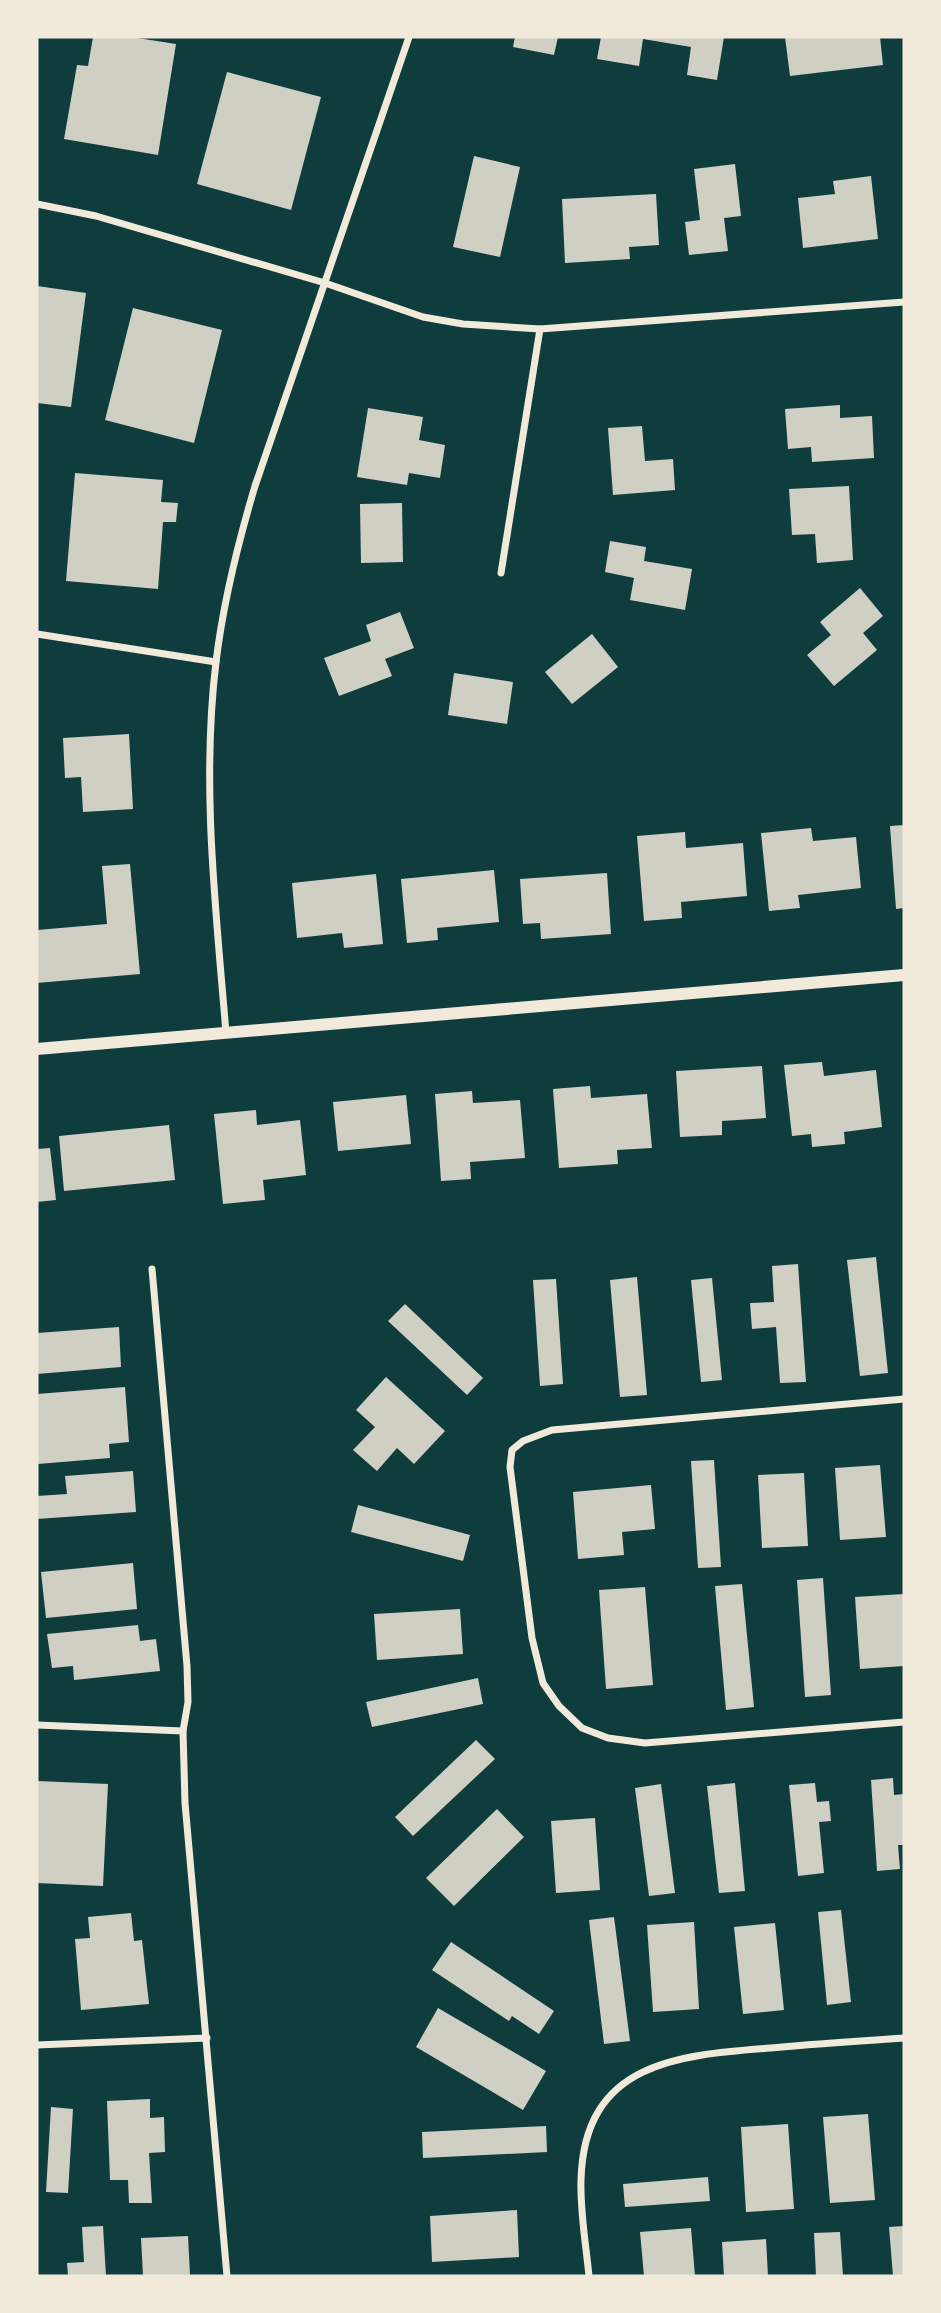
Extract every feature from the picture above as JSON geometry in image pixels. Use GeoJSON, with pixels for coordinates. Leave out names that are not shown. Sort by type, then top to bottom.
{"type":"FeatureCollection","features":[{"type":"Feature","properties":{"kind":"street"},"geometry":{"type":"LineString","coordinates":[[226,1032],[209,792],[216,662],[243,528],[409,37]]}},
{"type":"Feature","properties":{"kind":"street"},"geometry":{"type":"LineString","coordinates":[[37,204],[96,216],[325,282],[423,317],[463,324],[540,329],[904,302]]}},
{"type":"Feature","properties":{"kind":"street"},"geometry":{"type":"LineString","coordinates":[[501,573],[540,329]]}},
{"type":"Feature","properties":{"kind":"street"},"geometry":{"type":"LineString","coordinates":[[37,634],[216,662]]}},
{"type":"Feature","properties":{"kind":"street"},"geometry":{"type":"LineString","coordinates":[[37,1049],[904,975]]}},
{"type":"Feature","properties":{"kind":"street"},"geometry":{"type":"LineString","coordinates":[[152,1269],[187,1666],[188,1702],[183,1731],[185,1803],[227,2276]]}},
{"type":"Feature","properties":{"kind":"street"},"geometry":{"type":"LineString","coordinates":[[904,1399],[552,1430],[523,1441],[512,1450],[510,1467],[532,1637],[543,1683],[559,1706],[582,1728],[608,1738],[645,1743],[904,1722]]}},
{"type":"Feature","properties":{"kind":"street"},"geometry":{"type":"LineString","coordinates":[[37,1725],[183,1731]]}},
{"type":"Feature","properties":{"kind":"street"},"geometry":{"type":"LineString","coordinates":[[37,2045],[207,2038]]}},
{"type":"Feature","properties":{"kind":"street"},"geometry":{"type":"LineString","coordinates":[[589,2276],[581,2179],[588,2138],[600,2110],[620,2084],[641,2071],[675,2058],[715,2052],[904,2038]]}},
{"type":"Feature","properties":{"kind":"building"},"geometry":{"type":"Polygon","coordinates":[[[93,37],[131,37],[176,44],[158,155],[64,139],[77,65],[88,66],[93,37]]]}},
{"type":"Feature","properties":{"kind":"building"},"geometry":{"type":"Polygon","coordinates":[[[515,37],[558,37],[554,55],[513,47],[515,37]]]}},
{"type":"Feature","properties":{"kind":"building"},"geometry":{"type":"Polygon","coordinates":[[[601,37],[724,37],[717,80],[687,75],[691,47],[643,39],[639,66],[597,59],[601,37]]]}},
{"type":"Feature","properties":{"kind":"building"},"geometry":{"type":"Polygon","coordinates":[[[785,37],[880,37],[883,65],[790,76],[785,37]]]}},
{"type":"Feature","properties":{"kind":"building"},"geometry":{"type":"Polygon","coordinates":[[[227,72],[321,97],[291,210],[197,184],[227,72]]]}},
{"type":"Feature","properties":{"kind":"building"},"geometry":{"type":"Polygon","coordinates":[[[474,156],[520,167],[500,257],[453,247],[474,156]]]}},
{"type":"Feature","properties":{"kind":"building"},"geometry":{"type":"Polygon","coordinates":[[[735,164],[741,216],[724,218],[728,251],[689,255],[685,222],[700,220],[694,169],[735,164]]]}},
{"type":"Feature","properties":{"kind":"building"},"geometry":{"type":"Polygon","coordinates":[[[871,176],[878,239],[803,248],[798,198],[835,194],[833,181],[871,176]]]}},
{"type":"Feature","properties":{"kind":"building"},"geometry":{"type":"Polygon","coordinates":[[[656,194],[659,245],[629,247],[630,259],[565,263],[562,199],[656,194]]]}},
{"type":"Feature","properties":{"kind":"building"},"geometry":{"type":"Polygon","coordinates":[[[37,286],[86,293],[71,407],[37,403],[37,286]]]}},
{"type":"Feature","properties":{"kind":"building"},"geometry":{"type":"Polygon","coordinates":[[[133,308],[222,330],[194,443],[105,420],[133,308]]]}},
{"type":"Feature","properties":{"kind":"building"},"geometry":{"type":"Polygon","coordinates":[[[840,405],[840,418],[872,416],[874,458],[812,462],[811,447],[788,449],[785,409],[840,405]]]}},
{"type":"Feature","properties":{"kind":"building"},"geometry":{"type":"Polygon","coordinates":[[[368,408],[423,417],[419,440],[445,445],[440,478],[409,473],[407,485],[357,477],[368,408]]]}},
{"type":"Feature","properties":{"kind":"building"},"geometry":{"type":"Polygon","coordinates":[[[642,426],[645,461],[673,459],[675,490],[613,495],[608,428],[642,426]]]}},
{"type":"Feature","properties":{"kind":"building"},"geometry":{"type":"Polygon","coordinates":[[[75,473],[163,480],[161,502],[178,503],[176,522],[163,522],[158,589],[66,581],[75,473]]]}},
{"type":"Feature","properties":{"kind":"building"},"geometry":{"type":"Polygon","coordinates":[[[849,486],[853,560],[817,563],[815,534],[792,535],[789,489],[849,486]]]}},
{"type":"Feature","properties":{"kind":"building"},"geometry":{"type":"Polygon","coordinates":[[[402,503],[403,562],[361,563],[360,504],[402,503]]]}},
{"type":"Feature","properties":{"kind":"building"},"geometry":{"type":"Polygon","coordinates":[[[610,541],[646,547],[644,561],[692,569],[685,610],[630,600],[634,578],[605,572],[610,541]]]}},
{"type":"Feature","properties":{"kind":"building"},"geometry":{"type":"Polygon","coordinates":[[[860,588],[883,616],[863,633],[877,650],[834,686],[807,655],[831,635],[820,622],[860,588]]]}},
{"type":"Feature","properties":{"kind":"building"},"geometry":{"type":"Polygon","coordinates":[[[400,612],[414,648],[385,659],[392,676],[339,696],[324,658],[371,641],[366,625],[400,612]]]}},
{"type":"Feature","properties":{"kind":"building"},"geometry":{"type":"Polygon","coordinates":[[[592,634],[618,667],[572,704],[545,672],[592,634]]]}},
{"type":"Feature","properties":{"kind":"building"},"geometry":{"type":"Polygon","coordinates":[[[454,673],[513,682],[507,724],[448,715],[454,673]]]}},
{"type":"Feature","properties":{"kind":"building"},"geometry":{"type":"Polygon","coordinates":[[[129,734],[133,809],[83,812],[81,777],[65,778],[63,738],[129,734]]]}},
{"type":"Feature","properties":{"kind":"building"},"geometry":{"type":"Polygon","coordinates":[[[904,825],[904,908],[896,909],[890,826],[904,825]]]}},
{"type":"Feature","properties":{"kind":"building"},"geometry":{"type":"Polygon","coordinates":[[[811,828],[813,841],[856,837],[861,888],[798,895],[800,908],[769,911],[761,833],[811,828]]]}},
{"type":"Feature","properties":{"kind":"building"},"geometry":{"type":"Polygon","coordinates":[[[685,832],[686,848],[743,843],[747,896],[681,902],[682,918],[644,921],[637,836],[685,832]]]}},
{"type":"Feature","properties":{"kind":"building"},"geometry":{"type":"Polygon","coordinates":[[[130,864],[140,974],[37,983],[37,930],[107,924],[102,866],[130,864]]]}},
{"type":"Feature","properties":{"kind":"building"},"geometry":{"type":"Polygon","coordinates":[[[494,870],[499,922],[437,928],[438,940],[407,943],[401,879],[494,870]]]}},
{"type":"Feature","properties":{"kind":"building"},"geometry":{"type":"Polygon","coordinates":[[[607,873],[611,934],[541,939],[540,923],[523,924],[520,879],[607,873]]]}},
{"type":"Feature","properties":{"kind":"building"},"geometry":{"type":"Polygon","coordinates":[[[376,874],[383,944],[344,948],[342,933],[297,938],[292,883],[376,874]]]}},
{"type":"Feature","properties":{"kind":"building"},"geometry":{"type":"Polygon","coordinates":[[[822,1062],[824,1076],[876,1070],[882,1127],[844,1132],[845,1144],[812,1147],[811,1134],[792,1136],[784,1065],[822,1062]]]}},
{"type":"Feature","properties":{"kind":"building"},"geometry":{"type":"Polygon","coordinates":[[[762,1066],[766,1118],[722,1121],[722,1135],[680,1137],[676,1071],[762,1066]]]}},
{"type":"Feature","properties":{"kind":"building"},"geometry":{"type":"Polygon","coordinates":[[[590,1086],[591,1098],[647,1094],[652,1148],[617,1150],[618,1164],[559,1168],[553,1089],[590,1086]]]}},
{"type":"Feature","properties":{"kind":"building"},"geometry":{"type":"Polygon","coordinates":[[[472,1091],[473,1103],[520,1100],[525,1158],[470,1162],[471,1179],[441,1181],[435,1094],[472,1091]]]}},
{"type":"Feature","properties":{"kind":"building"},"geometry":{"type":"Polygon","coordinates":[[[406,1095],[411,1144],[338,1151],[333,1102],[406,1095]]]}},
{"type":"Feature","properties":{"kind":"building"},"geometry":{"type":"Polygon","coordinates":[[[256,1110],[257,1125],[300,1120],[306,1175],[263,1180],[265,1200],[223,1204],[214,1114],[256,1110]]]}},
{"type":"Feature","properties":{"kind":"building"},"geometry":{"type":"Polygon","coordinates":[[[169,1125],[175,1180],[64,1191],[59,1136],[169,1125]]]}},
{"type":"Feature","properties":{"kind":"building"},"geometry":{"type":"Polygon","coordinates":[[[50,1148],[56,1200],[37,1202],[37,1149],[50,1148]]]}},
{"type":"Feature","properties":{"kind":"building"},"geometry":{"type":"Polygon","coordinates":[[[876,1257],[888,1373],[860,1376],[847,1260],[876,1257]]]}},
{"type":"Feature","properties":{"kind":"building"},"geometry":{"type":"Polygon","coordinates":[[[798,1264],[806,1382],[780,1383],[776,1327],[752,1329],[750,1303],[774,1302],[772,1266],[798,1264]]]}},
{"type":"Feature","properties":{"kind":"building"},"geometry":{"type":"Polygon","coordinates":[[[637,1277],[647,1395],[620,1397],[610,1280],[637,1277]]]}},
{"type":"Feature","properties":{"kind":"building"},"geometry":{"type":"Polygon","coordinates":[[[712,1278],[722,1380],[701,1382],[691,1280],[712,1278]]]}},
{"type":"Feature","properties":{"kind":"building"},"geometry":{"type":"Polygon","coordinates":[[[556,1279],[563,1384],[540,1386],[533,1280],[556,1279]]]}},
{"type":"Feature","properties":{"kind":"building"},"geometry":{"type":"Polygon","coordinates":[[[405,1304],[483,1378],[467,1395],[388,1321],[405,1304]]]}},
{"type":"Feature","properties":{"kind":"building"},"geometry":{"type":"Polygon","coordinates":[[[119,1327],[121,1367],[37,1374],[37,1333],[119,1327]]]}},
{"type":"Feature","properties":{"kind":"building"},"geometry":{"type":"Polygon","coordinates":[[[386,1377],[445,1431],[414,1464],[397,1448],[377,1471],[353,1450],[375,1427],[356,1410],[386,1377]]]}},
{"type":"Feature","properties":{"kind":"building"},"geometry":{"type":"Polygon","coordinates":[[[125,1387],[129,1442],[109,1444],[110,1458],[38,1464],[37,1394],[125,1387]]]}},
{"type":"Feature","properties":{"kind":"building"},"geometry":{"type":"Polygon","coordinates":[[[714,1460],[721,1567],[698,1568],[691,1461],[714,1460]]]}},
{"type":"Feature","properties":{"kind":"building"},"geometry":{"type":"Polygon","coordinates":[[[880,1465],[886,1537],[840,1540],[835,1468],[880,1465]]]}},
{"type":"Feature","properties":{"kind":"building"},"geometry":{"type":"Polygon","coordinates":[[[133,1471],[136,1512],[37,1519],[37,1496],[67,1494],[65,1476],[133,1471]]]}},
{"type":"Feature","properties":{"kind":"building"},"geometry":{"type":"Polygon","coordinates":[[[804,1473],[808,1546],[762,1548],[758,1475],[804,1473]]]}},
{"type":"Feature","properties":{"kind":"building"},"geometry":{"type":"Polygon","coordinates":[[[651,1485],[655,1529],[622,1532],[624,1555],[578,1559],[573,1492],[651,1485]]]}},
{"type":"Feature","properties":{"kind":"building"},"geometry":{"type":"Polygon","coordinates":[[[358,1505],[470,1535],[463,1561],[351,1532],[358,1505]]]}},
{"type":"Feature","properties":{"kind":"building"},"geometry":{"type":"Polygon","coordinates":[[[133,1563],[137,1609],[46,1618],[41,1572],[133,1563]]]}},
{"type":"Feature","properties":{"kind":"building"},"geometry":{"type":"Polygon","coordinates":[[[823,1578],[831,1695],[805,1697],[797,1580],[823,1578]]]}},
{"type":"Feature","properties":{"kind":"building"},"geometry":{"type":"Polygon","coordinates":[[[742,1584],[754,1707],[726,1710],[715,1586],[742,1584]]]}},
{"type":"Feature","properties":{"kind":"building"},"geometry":{"type":"Polygon","coordinates":[[[645,1587],[653,1685],[606,1689],[599,1590],[645,1587]]]}},
{"type":"Feature","properties":{"kind":"building"},"geometry":{"type":"Polygon","coordinates":[[[904,1594],[904,1666],[860,1669],[855,1597],[904,1594]]]}},
{"type":"Feature","properties":{"kind":"building"},"geometry":{"type":"Polygon","coordinates":[[[460,1609],[463,1654],[377,1660],[374,1614],[460,1609]]]}},
{"type":"Feature","properties":{"kind":"building"},"geometry":{"type":"Polygon","coordinates":[[[138,1625],[140,1641],[156,1639],[160,1671],[74,1680],[73,1666],[52,1668],[47,1634],[138,1625]]]}},
{"type":"Feature","properties":{"kind":"building"},"geometry":{"type":"Polygon","coordinates":[[[478,1678],[483,1704],[372,1727],[366,1702],[478,1678]]]}},
{"type":"Feature","properties":{"kind":"building"},"geometry":{"type":"Polygon","coordinates":[[[476,1740],[495,1759],[413,1836],[395,1817],[476,1740]]]}},
{"type":"Feature","properties":{"kind":"building"},"geometry":{"type":"Polygon","coordinates":[[[893,1778],[894,1795],[904,1794],[904,1845],[898,1845],[900,1869],[877,1871],[871,1780],[893,1778]]]}},
{"type":"Feature","properties":{"kind":"building"},"geometry":{"type":"Polygon","coordinates":[[[37,1781],[108,1784],[103,1886],[37,1883],[37,1781]]]}},
{"type":"Feature","properties":{"kind":"building"},"geometry":{"type":"Polygon","coordinates":[[[735,1783],[745,1891],[719,1893],[707,1786],[735,1783]]]}},
{"type":"Feature","properties":{"kind":"building"},"geometry":{"type":"Polygon","coordinates":[[[815,1783],[817,1802],[829,1801],[831,1821],[819,1822],[824,1873],[798,1876],[789,1785],[815,1783]]]}},
{"type":"Feature","properties":{"kind":"building"},"geometry":{"type":"Polygon","coordinates":[[[661,1784],[675,1893],[649,1896],[635,1788],[661,1784]]]}},
{"type":"Feature","properties":{"kind":"building"},"geometry":{"type":"Polygon","coordinates":[[[497,1809],[524,1837],[454,1906],[426,1878],[497,1809]]]}},
{"type":"Feature","properties":{"kind":"building"},"geometry":{"type":"Polygon","coordinates":[[[595,1818],[600,1890],[556,1893],[551,1821],[595,1818]]]}},
{"type":"Feature","properties":{"kind":"building"},"geometry":{"type":"Polygon","coordinates":[[[841,1910],[851,2002],[827,2005],[818,1912],[841,1910]]]}},
{"type":"Feature","properties":{"kind":"building"},"geometry":{"type":"Polygon","coordinates":[[[131,1913],[134,1941],[142,1940],[149,2004],[81,2010],[75,1939],[90,1938],[88,1917],[131,1913]]]}},
{"type":"Feature","properties":{"kind":"building"},"geometry":{"type":"Polygon","coordinates":[[[614,1917],[630,2041],[604,2044],[589,1920],[614,1917]]]}},
{"type":"Feature","properties":{"kind":"building"},"geometry":{"type":"Polygon","coordinates":[[[694,1922],[699,2009],[653,2012],[647,1925],[694,1922]]]}},
{"type":"Feature","properties":{"kind":"building"},"geometry":{"type":"Polygon","coordinates":[[[775,1923],[784,2010],[743,2014],[734,1927],[775,1923]]]}},
{"type":"Feature","properties":{"kind":"building"},"geometry":{"type":"Polygon","coordinates":[[[451,1942],[554,2011],[539,2034],[512,2016],[509,2021],[432,1970],[451,1942]]]}},
{"type":"Feature","properties":{"kind":"building"},"geometry":{"type":"Polygon","coordinates":[[[438,2008],[546,2071],[523,2110],[416,2047],[438,2008]]]}},
{"type":"Feature","properties":{"kind":"building"},"geometry":{"type":"Polygon","coordinates":[[[150,2099],[150,2118],[164,2117],[165,2152],[149,2153],[152,2203],[129,2203],[128,2180],[110,2180],[107,2101],[150,2099]]]}},
{"type":"Feature","properties":{"kind":"building"},"geometry":{"type":"Polygon","coordinates":[[[51,2107],[73,2109],[68,2193],[46,2192],[51,2107]]]}},
{"type":"Feature","properties":{"kind":"building"},"geometry":{"type":"Polygon","coordinates":[[[868,2114],[875,2200],[830,2203],[823,2117],[868,2114]]]}},
{"type":"Feature","properties":{"kind":"building"},"geometry":{"type":"Polygon","coordinates":[[[788,2124],[794,2209],[746,2212],[741,2127],[788,2124]]]}},
{"type":"Feature","properties":{"kind":"building"},"geometry":{"type":"Polygon","coordinates":[[[546,2126],[547,2152],[423,2158],[422,2132],[546,2126]]]}},
{"type":"Feature","properties":{"kind":"building"},"geometry":{"type":"Polygon","coordinates":[[[708,2177],[710,2201],[625,2207],[623,2184],[708,2177]]]}},
{"type":"Feature","properties":{"kind":"building"},"geometry":{"type":"Polygon","coordinates":[[[517,2210],[519,2257],[432,2262],[430,2216],[517,2210]]]}},
{"type":"Feature","properties":{"kind":"building"},"geometry":{"type":"Polygon","coordinates":[[[103,2226],[106,2276],[68,2276],[67,2263],[84,2262],[82,2227],[103,2226]]]}},
{"type":"Feature","properties":{"kind":"building"},"geometry":{"type":"Polygon","coordinates":[[[904,2226],[904,2276],[893,2276],[889,2227],[904,2226]]]}},
{"type":"Feature","properties":{"kind":"building"},"geometry":{"type":"Polygon","coordinates":[[[691,2228],[695,2276],[644,2276],[640,2232],[691,2228]]]}},
{"type":"Feature","properties":{"kind":"building"},"geometry":{"type":"Polygon","coordinates":[[[840,2232],[843,2276],[816,2276],[814,2233],[840,2232]]]}},
{"type":"Feature","properties":{"kind":"building"},"geometry":{"type":"Polygon","coordinates":[[[188,2236],[190,2275],[143,2276],[141,2238],[188,2236]]]}},
{"type":"Feature","properties":{"kind":"building"},"geometry":{"type":"Polygon","coordinates":[[[766,2239],[768,2276],[724,2276],[722,2242],[766,2239]]]}}]}
